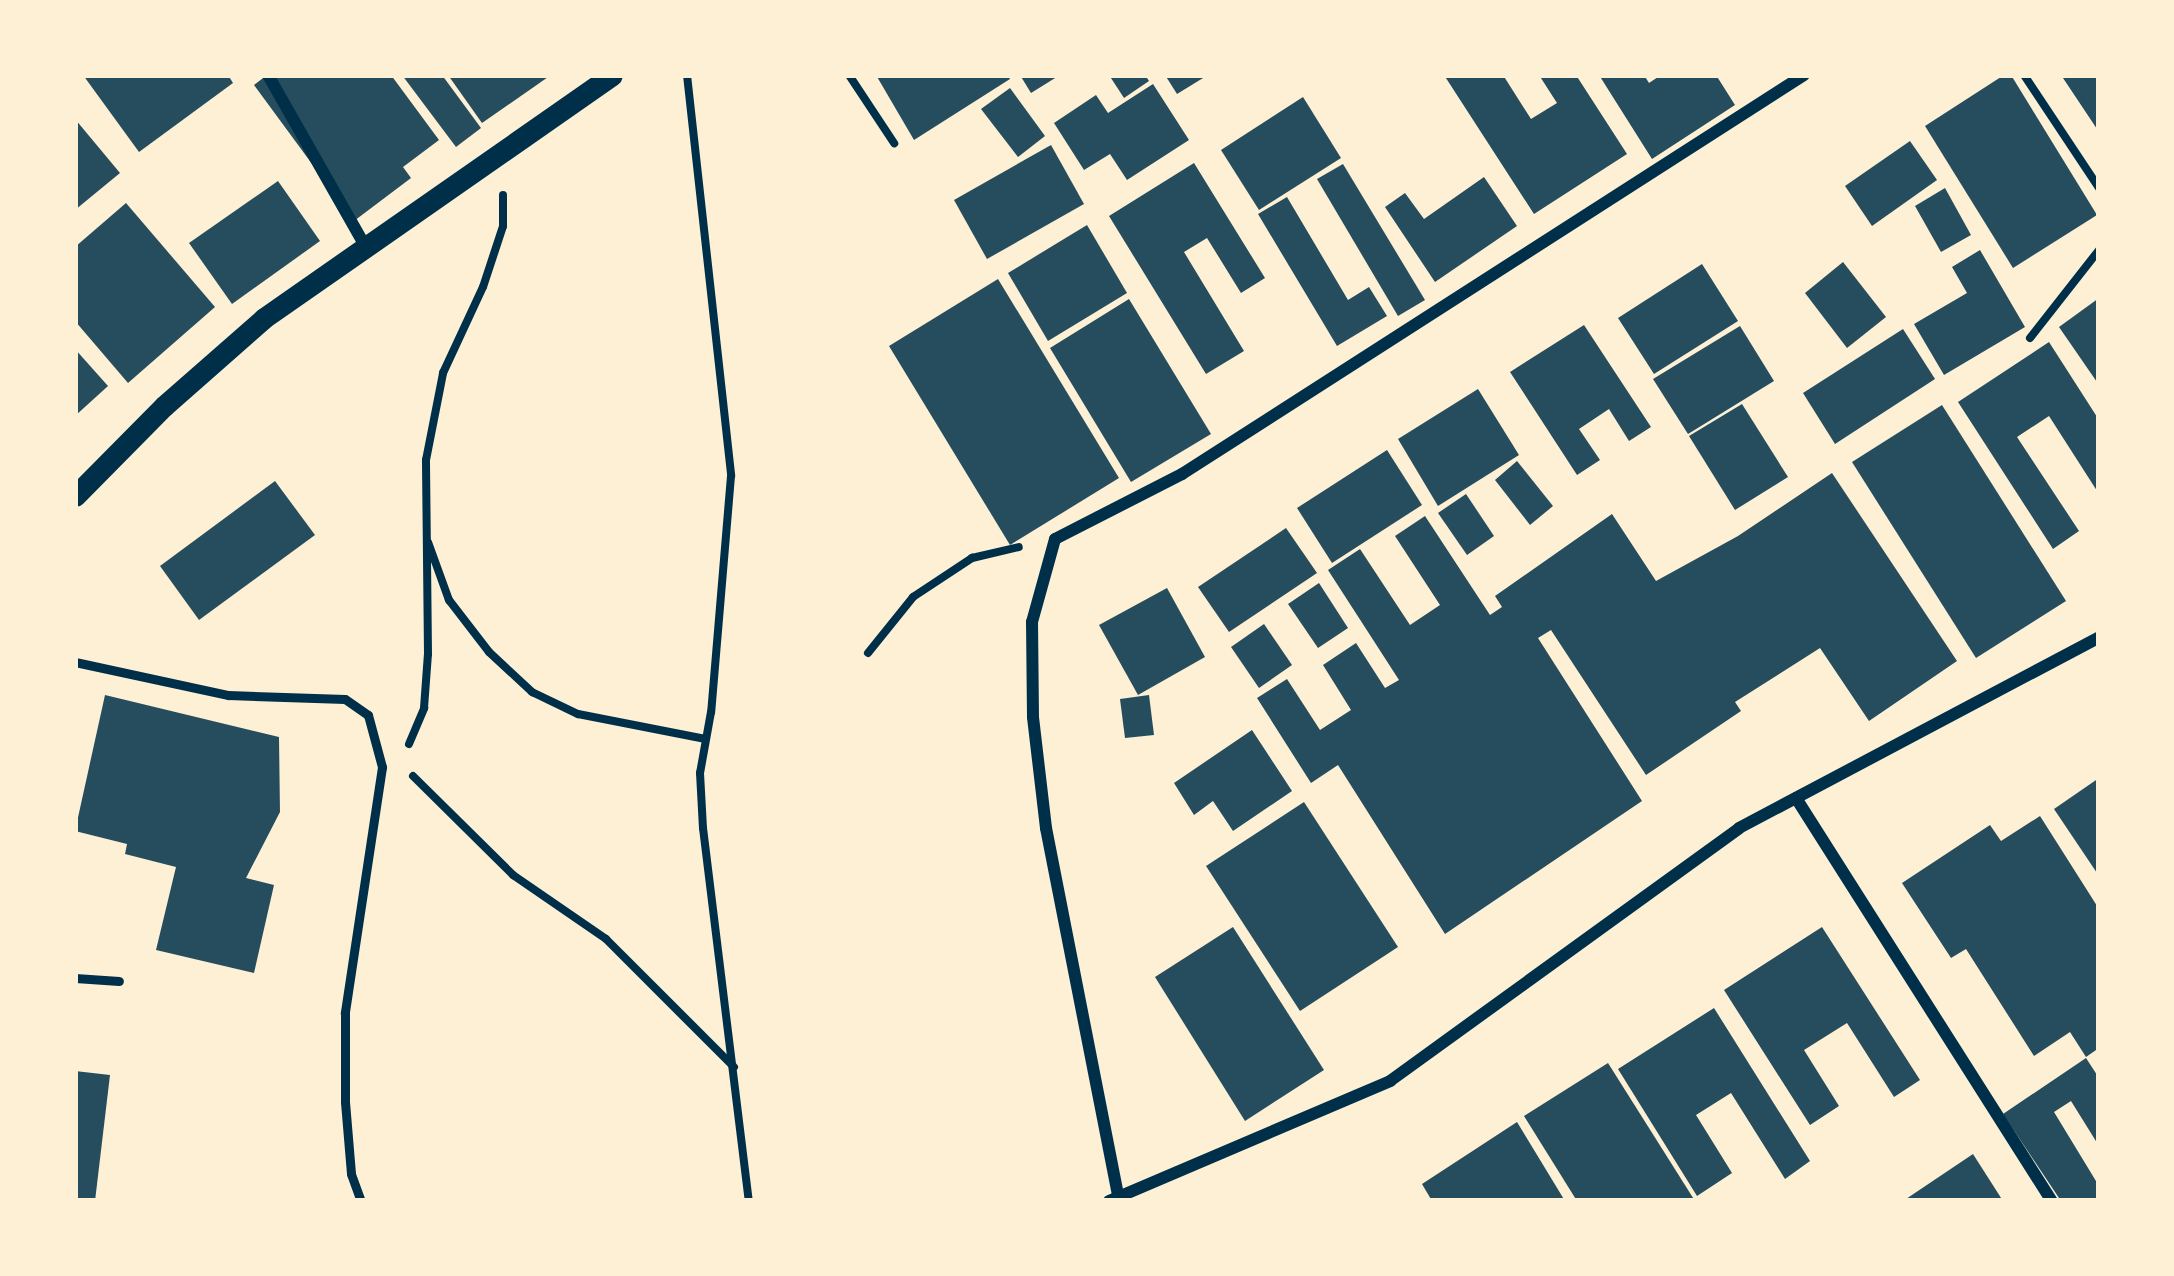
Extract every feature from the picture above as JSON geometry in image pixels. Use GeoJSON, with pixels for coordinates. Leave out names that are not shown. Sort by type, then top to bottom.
{"type":"FeatureCollection","features":[{"type":"Feature","properties":{"kind":"street"},"geometry":{"type":"LineString","coordinates":[[268,75],[365,246]]}},
{"type":"Feature","properties":{"kind":"street"},"geometry":{"type":"LineString","coordinates":[[75,496],[164,406],[248,332],[611,75]]}},
{"type":"Feature","properties":{"kind":"street"},"geometry":{"type":"LineString","coordinates":[[1804,75],[1182,474],[1055,539],[1032,622],[1033,718],[1046,828],[1113,1198],[1390,1081],[1739,828],[2099,637]]}},
{"type":"Feature","properties":{"kind":"street"},"geometry":{"type":"LineString","coordinates":[[1796,798],[2052,1201]]}},
{"type":"Feature","properties":{"kind":"lane"},"geometry":{"type":"LineString","coordinates":[[75,682],[79,664],[228,695],[345,699],[368,716],[382,767],[346,1013],[345,1102],[352,1174],[361,1201]]}},
{"type":"Feature","properties":{"kind":"lane"},"geometry":{"type":"LineString","coordinates":[[75,978],[119,981]]}},
{"type":"Feature","properties":{"kind":"path"},"geometry":{"type":"LineString","coordinates":[[687,75],[731,476],[700,773],[703,828],[749,1201]]}},
{"type":"Feature","properties":{"kind":"path"},"geometry":{"type":"LineString","coordinates":[[850,75],[894,143]]}},
{"type":"Feature","properties":{"kind":"path"},"geometry":{"type":"LineString","coordinates":[[2024,75],[2099,188]]}},
{"type":"Feature","properties":{"kind":"path"},"geometry":{"type":"LineString","coordinates":[[502,151],[503,226],[484,287],[443,373],[426,460],[423,530],[429,602],[424,708],[399,762],[513,875],[606,939],[734,1067]]}},
{"type":"Feature","properties":{"kind":"path"},"geometry":{"type":"LineString","coordinates":[[2030,338],[2099,250]]}},
{"type":"Feature","properties":{"kind":"path"},"geometry":{"type":"LineString","coordinates":[[423,530],[449,600],[489,652],[532,692],[578,714],[706,739]]}},
{"type":"Feature","properties":{"kind":"path"},"geometry":{"type":"LineString","coordinates":[[868,653],[913,597],[972,558],[1055,539]]}},
{"type":"Feature","properties":{"kind":"building"},"geometry":{"type":"Polygon","coordinates":[[[83,75],[228,75],[233,83],[139,152],[83,75]]]}},
{"type":"Feature","properties":{"kind":"building"},"geometry":{"type":"Polygon","coordinates":[[[267,75],[391,75],[439,140],[403,167],[411,178],[354,221],[254,85],[267,75]]]}},
{"type":"Feature","properties":{"kind":"building"},"geometry":{"type":"Polygon","coordinates":[[[402,75],[442,75],[481,128],[456,147],[402,75]]]}},
{"type":"Feature","properties":{"kind":"building"},"geometry":{"type":"Polygon","coordinates":[[[448,75],[551,75],[482,123],[448,75]]]}},
{"type":"Feature","properties":{"kind":"building"},"geometry":{"type":"Polygon","coordinates":[[[876,75],[1008,75],[1010,79],[914,140],[876,75]]]}},
{"type":"Feature","properties":{"kind":"building"},"geometry":{"type":"Polygon","coordinates":[[[1020,75],[1060,75],[1031,93],[1020,75]]]}},
{"type":"Feature","properties":{"kind":"building"},"geometry":{"type":"Polygon","coordinates":[[[1109,75],[1145,75],[1149,81],[1124,98],[1109,75]]]}},
{"type":"Feature","properties":{"kind":"building"},"geometry":{"type":"Polygon","coordinates":[[[1165,75],[1208,75],[1177,94],[1165,75]]]}},
{"type":"Feature","properties":{"kind":"building"},"geometry":{"type":"Polygon","coordinates":[[[1444,75],[1503,75],[1531,119],[1557,103],[1539,75],[1576,75],[1627,154],[1534,214],[1444,75]]]}},
{"type":"Feature","properties":{"kind":"building"},"geometry":{"type":"Polygon","coordinates":[[[1599,75],[1644,75],[1649,83],[1661,75],[1716,75],[1735,105],[1652,159],[1599,75]]]}},
{"type":"Feature","properties":{"kind":"building"},"geometry":{"type":"Polygon","coordinates":[[[2011,75],[2097,215],[2013,268],[1925,126],[2011,75]]]}},
{"type":"Feature","properties":{"kind":"building"},"geometry":{"type":"Polygon","coordinates":[[[2061,75],[2099,75],[2099,132],[2061,75]]]}},
{"type":"Feature","properties":{"kind":"building"},"geometry":{"type":"Polygon","coordinates":[[[1153,84],[1189,140],[1127,180],[1110,154],[1084,170],[1054,123],[1096,95],[1108,113],[1153,84]]]}},
{"type":"Feature","properties":{"kind":"building"},"geometry":{"type":"Polygon","coordinates":[[[1010,88],[1045,136],[1018,157],[981,109],[1010,88]]]}},
{"type":"Feature","properties":{"kind":"building"},"geometry":{"type":"Polygon","coordinates":[[[1303,97],[1341,158],[1259,210],[1221,150],[1303,97]]]}},
{"type":"Feature","properties":{"kind":"building"},"geometry":{"type":"Polygon","coordinates":[[[75,119],[120,173],[75,210],[75,119]]]}},
{"type":"Feature","properties":{"kind":"building"},"geometry":{"type":"Polygon","coordinates":[[[1910,141],[1937,180],[1872,226],[1845,186],[1910,141]]]}},
{"type":"Feature","properties":{"kind":"building"},"geometry":{"type":"Polygon","coordinates":[[[1051,145],[1084,204],[987,259],[954,200],[1051,145]]]}},
{"type":"Feature","properties":{"kind":"building"},"geometry":{"type":"Polygon","coordinates":[[[1194,163],[1265,278],[1241,293],[1207,238],[1184,252],[1244,351],[1206,374],[1109,216],[1194,163]]]}},
{"type":"Feature","properties":{"kind":"building"},"geometry":{"type":"Polygon","coordinates":[[[1343,164],[1425,300],[1398,316],[1317,179],[1343,164]]]}},
{"type":"Feature","properties":{"kind":"building"},"geometry":{"type":"Polygon","coordinates":[[[1484,177],[1517,226],[1435,282],[1385,207],[1405,193],[1424,219],[1484,177]]]}},
{"type":"Feature","properties":{"kind":"building"},"geometry":{"type":"Polygon","coordinates":[[[278,181],[320,241],[232,304],[189,243],[278,181]]]}},
{"type":"Feature","properties":{"kind":"building"},"geometry":{"type":"Polygon","coordinates":[[[1945,188],[1971,235],[1941,252],[1915,206],[1945,188]]]}},
{"type":"Feature","properties":{"kind":"building"},"geometry":{"type":"Polygon","coordinates":[[[1287,197],[1348,300],[1369,287],[1387,316],[1337,346],[1258,214],[1287,197]]]}},
{"type":"Feature","properties":{"kind":"building"},"geometry":{"type":"Polygon","coordinates":[[[126,203],[215,307],[128,383],[75,321],[75,247],[126,203]]]}},
{"type":"Feature","properties":{"kind":"building"},"geometry":{"type":"Polygon","coordinates":[[[1087,225],[1127,293],[1048,341],[1008,273],[1087,225]]]}},
{"type":"Feature","properties":{"kind":"building"},"geometry":{"type":"Polygon","coordinates":[[[1980,250],[2025,327],[1944,375],[1914,324],[1967,293],[1952,267],[1980,250]]]}},
{"type":"Feature","properties":{"kind":"building"},"geometry":{"type":"Polygon","coordinates":[[[1843,262],[1886,317],[1847,348],[1805,293],[1843,262]]]}},
{"type":"Feature","properties":{"kind":"building"},"geometry":{"type":"Polygon","coordinates":[[[1702,264],[1738,321],[1654,374],[1618,318],[1702,264]]]}},
{"type":"Feature","properties":{"kind":"building"},"geometry":{"type":"Polygon","coordinates":[[[998,279],[1119,478],[1010,545],[889,346],[998,279]]]}},
{"type":"Feature","properties":{"kind":"building"},"geometry":{"type":"Polygon","coordinates":[[[2099,298],[2099,385],[2059,327],[2099,298]]]}},
{"type":"Feature","properties":{"kind":"building"},"geometry":{"type":"Polygon","coordinates":[[[1129,299],[1211,434],[1131,482],[1050,348],[1129,299]]]}},
{"type":"Feature","properties":{"kind":"building"},"geometry":{"type":"Polygon","coordinates":[[[1584,325],[1651,427],[1629,441],[1609,409],[1579,429],[1600,460],[1577,475],[1510,372],[1584,325]]]}},
{"type":"Feature","properties":{"kind":"building"},"geometry":{"type":"Polygon","coordinates":[[[1740,326],[1774,381],[1688,434],[1653,379],[1740,326]]]}},
{"type":"Feature","properties":{"kind":"building"},"geometry":{"type":"Polygon","coordinates":[[[1903,329],[1935,379],[1835,444],[1803,393],[1903,329]]]}},
{"type":"Feature","properties":{"kind":"building"},"geometry":{"type":"Polygon","coordinates":[[[2049,342],[2099,420],[2099,494],[2049,416],[2017,437],[2079,531],[2053,549],[1958,402],[2049,342]]]}},
{"type":"Feature","properties":{"kind":"building"},"geometry":{"type":"Polygon","coordinates":[[[75,349],[108,386],[75,416],[75,349]]]}},
{"type":"Feature","properties":{"kind":"building"},"geometry":{"type":"Polygon","coordinates":[[[1478,389],[1519,455],[1438,506],[1398,439],[1478,389]]]}},
{"type":"Feature","properties":{"kind":"building"},"geometry":{"type":"Polygon","coordinates":[[[1742,404],[1788,477],[1735,510],[1689,436],[1742,404]]]}},
{"type":"Feature","properties":{"kind":"building"},"geometry":{"type":"Polygon","coordinates":[[[1942,405],[2066,601],[1976,658],[1852,462],[1942,405]]]}},
{"type":"Feature","properties":{"kind":"building"},"geometry":{"type":"Polygon","coordinates":[[[1387,450],[1422,505],[1332,563],[1297,508],[1387,450]]]}},
{"type":"Feature","properties":{"kind":"building"},"geometry":{"type":"Polygon","coordinates":[[[1517,461],[1553,506],[1530,525],[1495,480],[1517,461]]]}},
{"type":"Feature","properties":{"kind":"building"},"geometry":{"type":"Polygon","coordinates":[[[1832,473],[1957,661],[1869,721],[1820,648],[1735,702],[1741,711],[1646,775],[1551,630],[1538,638],[1642,801],[1445,934],[1338,765],[1311,783],[1257,698],[1287,679],[1320,730],[1351,710],[1323,665],[1356,643],[1385,688],[1399,680],[1328,570],[1360,549],[1410,625],[1440,605],[1395,536],[1425,516],[1490,615],[1502,607],[1495,596],[1612,514],[1656,581],[1738,536],[1832,473]]]}},
{"type":"Feature","properties":{"kind":"building"},"geometry":{"type":"Polygon","coordinates":[[[275,481],[315,535],[199,620],[160,566],[275,481]]]}},
{"type":"Feature","properties":{"kind":"building"},"geometry":{"type":"Polygon","coordinates":[[[1466,494],[1494,536],[1467,555],[1438,513],[1466,494]]]}},
{"type":"Feature","properties":{"kind":"building"},"geometry":{"type":"Polygon","coordinates":[[[1286,528],[1317,573],[1229,632],[1198,587],[1286,528]]]}},
{"type":"Feature","properties":{"kind":"building"},"geometry":{"type":"Polygon","coordinates":[[[1319,583],[1348,628],[1318,648],[1288,604],[1319,583]]]}},
{"type":"Feature","properties":{"kind":"building"},"geometry":{"type":"Polygon","coordinates":[[[1167,588],[1205,657],[1138,695],[1099,625],[1167,588]]]}},
{"type":"Feature","properties":{"kind":"building"},"geometry":{"type":"Polygon","coordinates":[[[1264,624],[1292,665],[1259,688],[1231,647],[1264,624]]]}},
{"type":"Feature","properties":{"kind":"building"},"geometry":{"type":"Polygon","coordinates":[[[105,695],[279,737],[280,812],[246,878],[274,885],[254,973],[156,950],[176,867],[125,854],[127,844],[75,831],[105,695]]]}},
{"type":"Feature","properties":{"kind":"building"},"geometry":{"type":"Polygon","coordinates":[[[1149,695],[1154,735],[1125,738],[1120,699],[1149,695]]]}},
{"type":"Feature","properties":{"kind":"building"},"geometry":{"type":"Polygon","coordinates":[[[1252,730],[1292,791],[1233,831],[1213,801],[1194,815],[1174,783],[1252,730]]]}},
{"type":"Feature","properties":{"kind":"building"},"geometry":{"type":"Polygon","coordinates":[[[2099,778],[2099,876],[2054,809],[2099,778]]]}},
{"type":"Feature","properties":{"kind":"building"},"geometry":{"type":"Polygon","coordinates":[[[1304,802],[1398,947],[1300,1011],[1206,866],[1304,802]]]}},
{"type":"Feature","properties":{"kind":"building"},"geometry":{"type":"Polygon","coordinates":[[[2040,816],[2099,909],[2099,1048],[2086,1057],[2070,1032],[2034,1056],[1966,949],[1951,958],[1902,883],[1990,825],[2001,841],[2040,816]]]}},
{"type":"Feature","properties":{"kind":"building"},"geometry":{"type":"Polygon","coordinates":[[[1233,927],[1324,1070],[1245,1121],[1155,977],[1233,927]]]}},
{"type":"Feature","properties":{"kind":"building"},"geometry":{"type":"Polygon","coordinates":[[[1822,927],[1920,1080],[1894,1097],[1847,1023],[1804,1050],[1839,1106],[1810,1125],[1724,990],[1822,927]]]}},
{"type":"Feature","properties":{"kind":"building"},"geometry":{"type":"Polygon","coordinates":[[[1714,1008],[1810,1161],[1785,1179],[1731,1093],[1696,1115],[1732,1173],[1697,1196],[1618,1069],[1714,1008]]]}},
{"type":"Feature","properties":{"kind":"building"},"geometry":{"type":"Polygon","coordinates":[[[2086,1058],[2099,1078],[2099,1146],[2071,1101],[2054,1112],[2099,1186],[2099,1201],[2061,1201],[2003,1114],[2086,1058]]]}},
{"type":"Feature","properties":{"kind":"building"},"geometry":{"type":"Polygon","coordinates":[[[1608,1063],[1695,1201],[1577,1201],[1524,1116],[1608,1063]]]}},
{"type":"Feature","properties":{"kind":"building"},"geometry":{"type":"Polygon","coordinates":[[[75,1071],[110,1075],[95,1201],[75,1201],[75,1071]]]}},
{"type":"Feature","properties":{"kind":"building"},"geometry":{"type":"Polygon","coordinates":[[[1517,1122],[1565,1201],[1432,1201],[1422,1184],[1517,1122]]]}},
{"type":"Feature","properties":{"kind":"building"},"geometry":{"type":"Polygon","coordinates":[[[1973,1154],[2003,1201],[1903,1201],[1973,1154]]]}}]}
